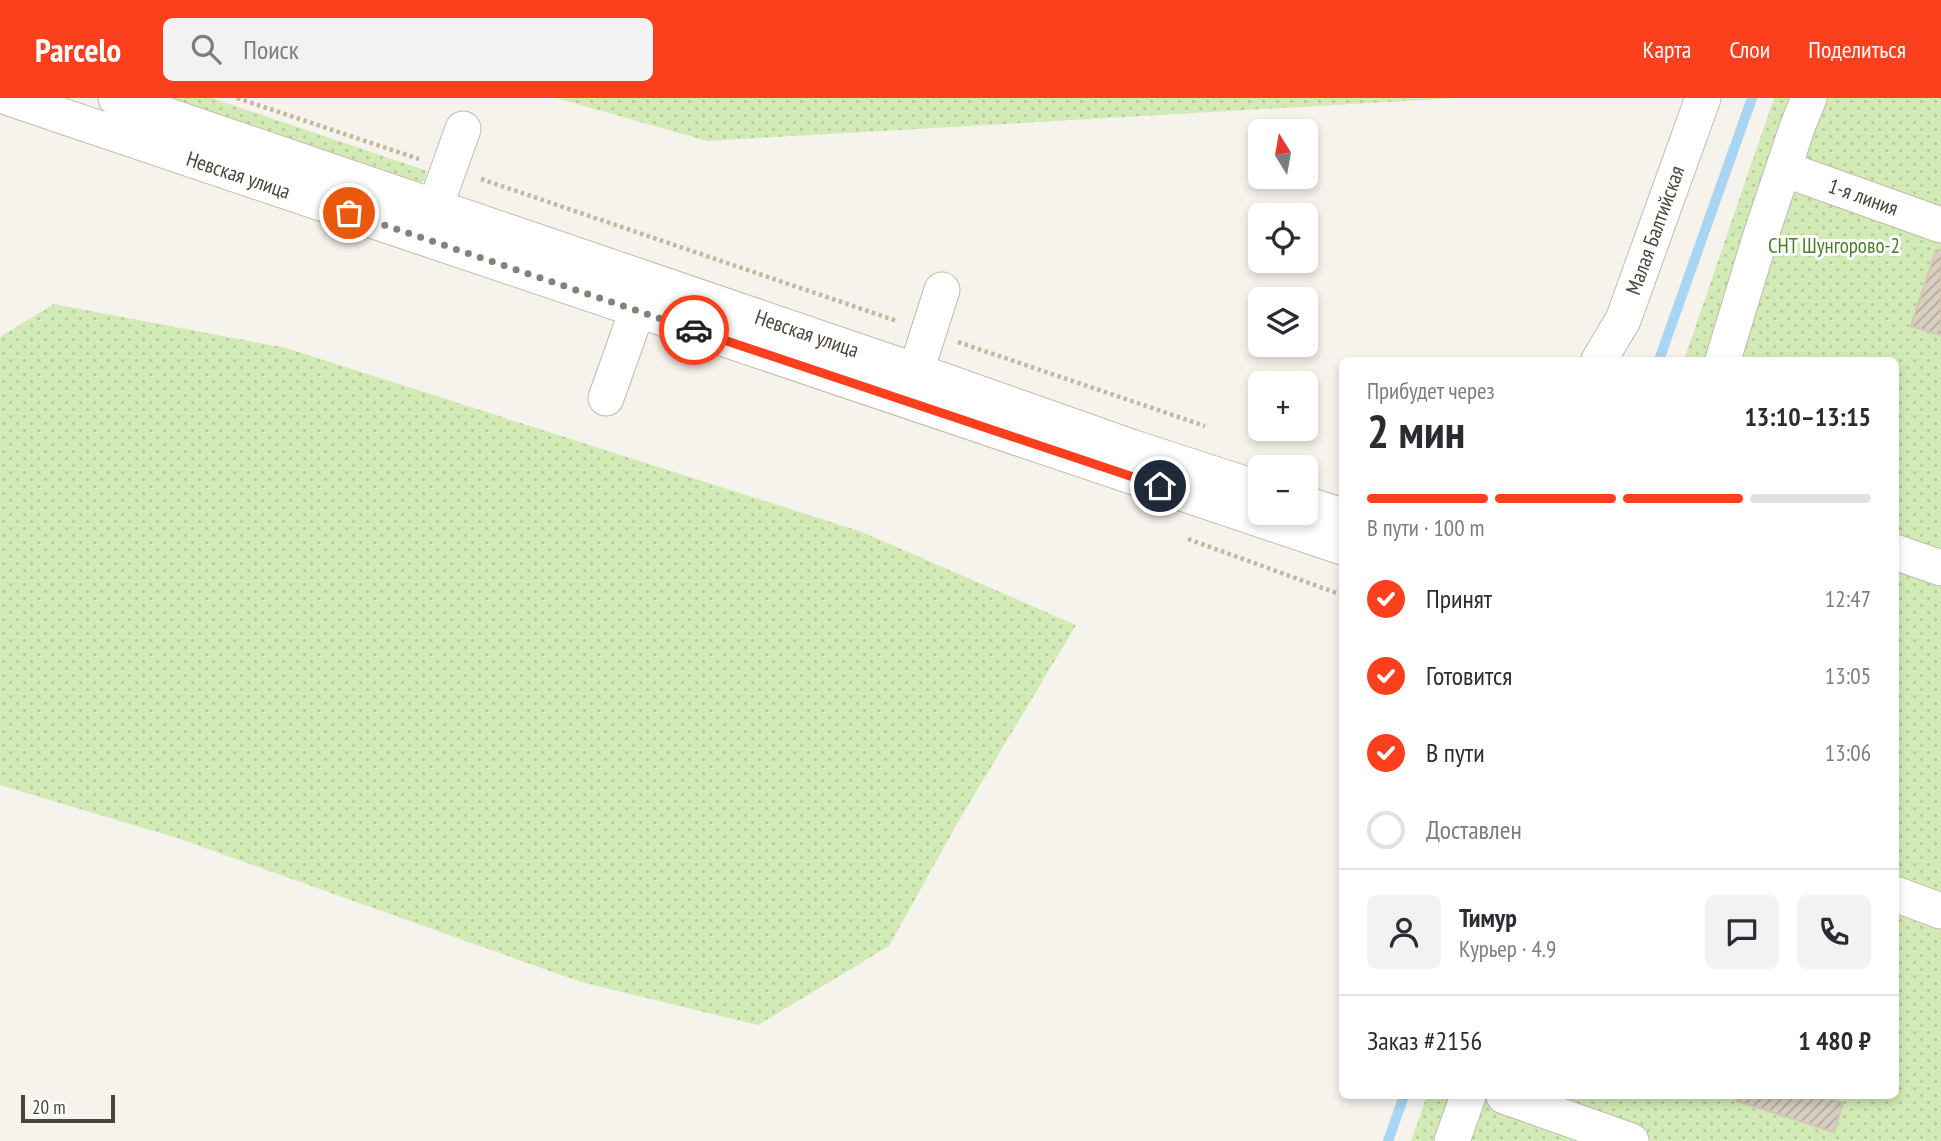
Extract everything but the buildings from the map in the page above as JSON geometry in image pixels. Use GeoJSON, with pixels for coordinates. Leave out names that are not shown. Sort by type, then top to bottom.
{"type":"FeatureCollection","features":[{"type":"Feature","properties":{"kind":"street","name":"Невская улица"},"geometry":{"type":"LineString","coordinates":[[9,98],[1339,546]]}},
{"type":"Feature","properties":{"kind":"street","name":"Невская улица"},"geometry":{"type":"LineString","coordinates":[[116,98],[1248,485]]}},
{"type":"Feature","properties":{"kind":"street","name":"Малая Балтийская"},"geometry":{"type":"LineString","coordinates":[[1601,357],[1623,320],[1703,98]]}},
{"type":"Feature","properties":{"kind":"street"},"geometry":{"type":"LineString","coordinates":[[1724,357],[1761,235],[1809,98]]}},
{"type":"Feature","properties":{"kind":"street"},"geometry":{"type":"LineString","coordinates":[[435,208],[463,129]]}},
{"type":"Feature","properties":{"kind":"street","name":"1-я линия"},"geometry":{"type":"LineString","coordinates":[[1784,169],[1941,225]]}},
{"type":"Feature","properties":{"kind":"street"},"geometry":{"type":"LineString","coordinates":[[916,371],[942,290]]}},
{"type":"Feature","properties":{"kind":"street"},"geometry":{"type":"LineString","coordinates":[[606,398],[637,311]]}},
{"type":"Feature","properties":{"kind":"street"},"geometry":{"type":"LineString","coordinates":[[1318,508],[1339,515]]}},
{"type":"Feature","properties":{"kind":"street"},"geometry":{"type":"LineString","coordinates":[[1899,553],[1941,568]]}},
{"type":"Feature","properties":{"kind":"street"},"geometry":{"type":"LineString","coordinates":[[1899,895],[1941,911]]}},
{"type":"Feature","properties":{"kind":"street"},"geometry":{"type":"LineString","coordinates":[[1452,1141],[1467,1099]]}},
{"type":"Feature","properties":{"kind":"street"},"geometry":{"type":"LineString","coordinates":[[1512,1099],[1631,1141]]}},
{"type":"Feature","properties":{"kind":"path"},"geometry":{"type":"LineString","coordinates":[[237,98],[430,162]]}},
{"type":"Feature","properties":{"kind":"path"},"geometry":{"type":"LineString","coordinates":[[476,177],[1205,426]]}},
{"type":"Feature","properties":{"kind":"path"},"geometry":{"type":"LineString","coordinates":[[1188,539],[1339,594]]}},
{"type":"Feature","properties":{"kind":"green space"},"geometry":{"type":"Polygon","coordinates":[[[168,98],[212,98],[427,171],[424,181],[416,184],[168,98]]]}},
{"type":"Feature","properties":{"kind":"green space"},"geometry":{"type":"Polygon","coordinates":[[[556,98],[1457,98],[707,141],[556,98]]]}},
{"type":"Feature","properties":{"kind":"green space","name":"СНТ Шунгорово-2"},"geometry":{"type":"Polygon","coordinates":[[[1774,98],[1941,98],[1941,1141],[1411,1141],[1426,1099],[1899,1099],[1899,357],[1685,357],[1774,98]]]}},
{"type":"Feature","properties":{"kind":"green space"},"geometry":{"type":"Polygon","coordinates":[[[54,304],[286,348],[862,532],[1076,625],[958,822],[889,946],[758,1025],[581,982],[177,838],[0,785],[0,337],[54,304]]]}},
{"type":"Feature","properties":{"kind":"waterway"},"geometry":{"type":"LineString","coordinates":[[1660,357],[1752,98]]}},
{"type":"Feature","properties":{"kind":"waterway"},"geometry":{"type":"LineString","coordinates":[[1388,1141],[1403,1099]]}},
{"type":"Feature","properties":{"kind":"way so far"},"geometry":{"type":"LineString","coordinates":[[349,213],[694,330]]}},
{"type":"Feature","properties":{"kind":"route"},"geometry":{"type":"LineString","coordinates":[[694,330],[1160,486]]}}]}
